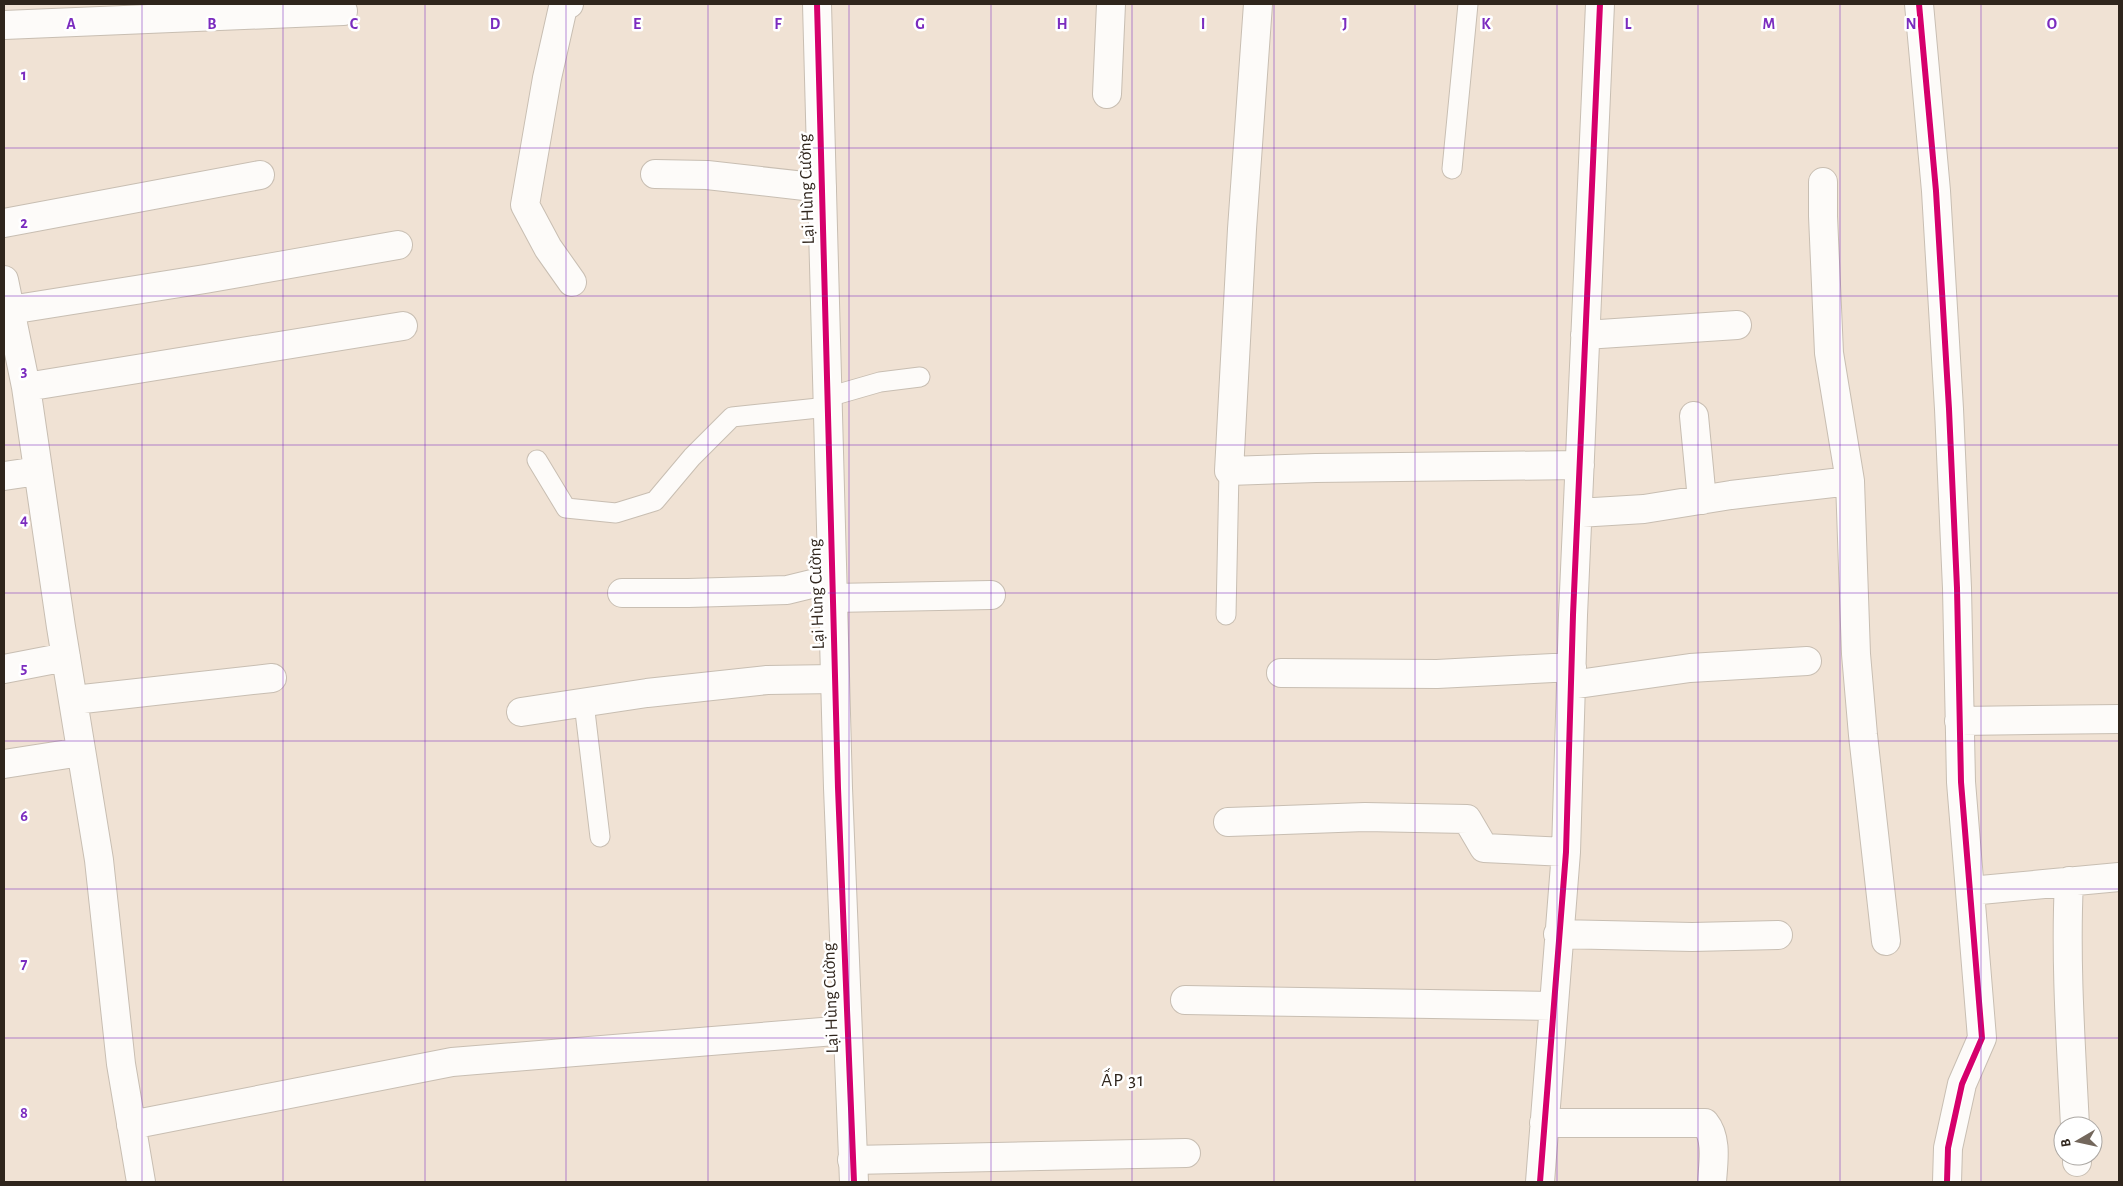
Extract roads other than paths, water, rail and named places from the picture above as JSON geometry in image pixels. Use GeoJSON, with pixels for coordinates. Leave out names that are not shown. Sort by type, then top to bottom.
{"type":"FeatureCollection","features":[{"type":"Feature","properties":{"kind":"street"},"geometry":{"type":"LineString","coordinates":[[569,4],[562,7],[547,78],[525,205],[548,248],[572,282]]}},
{"type":"Feature","properties":{"kind":"street","name":"Lại Hùng Cường"},"geometry":{"type":"LineString","coordinates":[[817,4],[832,588],[853,1171]]}},
{"type":"Feature","properties":{"kind":"street"},"geometry":{"type":"LineString","coordinates":[[1107,94],[1111,4]]}},
{"type":"Feature","properties":{"kind":"street"},"geometry":{"type":"LineString","coordinates":[[1258,4],[1242,229],[1229,471],[1580,464]]}},
{"type":"Feature","properties":{"kind":"street"},"geometry":{"type":"LineString","coordinates":[[1540,1182],[1558,934],[1566,852],[1571,676],[1600,4]]}},
{"type":"Feature","properties":{"kind":"street"},"geometry":{"type":"LineString","coordinates":[[1920,4],[1936,191],[1949,409],[1961,782],[1982,1038],[1962,1084],[1948,1148],[1947,1182]]}},
{"type":"Feature","properties":{"kind":"street"},"geometry":{"type":"LineString","coordinates":[[4,25],[344,11]]}},
{"type":"Feature","properties":{"kind":"street"},"geometry":{"type":"LineString","coordinates":[[655,174],[707,175],[822,188]]}},
{"type":"Feature","properties":{"kind":"street"},"geometry":{"type":"LineString","coordinates":[[4,223],[260,175]]}},
{"type":"Feature","properties":{"kind":"street"},"geometry":{"type":"LineString","coordinates":[[1823,182],[1829,353],[1850,481],[1856,654],[1886,941]]}},
{"type":"Feature","properties":{"kind":"street"},"geometry":{"type":"LineString","coordinates":[[10,310],[205,279],[398,245]]}},
{"type":"Feature","properties":{"kind":"street"},"geometry":{"type":"LineString","coordinates":[[4,280],[26,387],[66,657],[99,860],[121,1064],[141,1182]]}},
{"type":"Feature","properties":{"kind":"street"},"geometry":{"type":"LineString","coordinates":[[1585,334],[1737,324]]}},
{"type":"Feature","properties":{"kind":"street"},"geometry":{"type":"LineString","coordinates":[[26,387],[404,326]]}},
{"type":"Feature","properties":{"kind":"street"},"geometry":{"type":"LineString","coordinates":[[1694,416],[1702,500]]}},
{"type":"Feature","properties":{"kind":"street"},"geometry":{"type":"LineString","coordinates":[[4,476],[38,471]]}},
{"type":"Feature","properties":{"kind":"street"},"geometry":{"type":"LineString","coordinates":[[1578,512],[1644,509],[1850,481]]}},
{"type":"Feature","properties":{"kind":"street"},"geometry":{"type":"LineString","coordinates":[[622,593],[688,594],[832,588],[991,595]]}},
{"type":"Feature","properties":{"kind":"street"},"geometry":{"type":"LineString","coordinates":[[4,669],[66,657]]}},
{"type":"Feature","properties":{"kind":"street"},"geometry":{"type":"LineString","coordinates":[[1281,673],[1571,676],[1807,661]]}},
{"type":"Feature","properties":{"kind":"street"},"geometry":{"type":"LineString","coordinates":[[74,700],[272,678]]}},
{"type":"Feature","properties":{"kind":"street"},"geometry":{"type":"LineString","coordinates":[[521,712],[647,693],[767,680],[835,679]]}},
{"type":"Feature","properties":{"kind":"street"},"geometry":{"type":"LineString","coordinates":[[1960,721],[2119,719]]}},
{"type":"Feature","properties":{"kind":"street"},"geometry":{"type":"LineString","coordinates":[[4,764],[81,752]]}},
{"type":"Feature","properties":{"kind":"street"},"geometry":{"type":"LineString","coordinates":[[1228,822],[1365,817],[1467,819],[1484,848],[1566,852]]}},
{"type":"Feature","properties":{"kind":"street"},"geometry":{"type":"LineString","coordinates":[[1970,890],[2119,877]]}},
{"type":"Feature","properties":{"kind":"street"},"geometry":{"type":"LineString","coordinates":[[2069,881],[2069,998],[2075,1116]]}},
{"type":"Feature","properties":{"kind":"street"},"geometry":{"type":"LineString","coordinates":[[1558,934],[1692,938],[1778,935]]}},
{"type":"Feature","properties":{"kind":"street"},"geometry":{"type":"LineString","coordinates":[[1185,1000],[1553,1006]]}},
{"type":"Feature","properties":{"kind":"street"},"geometry":{"type":"LineString","coordinates":[[131,1124],[452,1062],[847,1030]]}},
{"type":"Feature","properties":{"kind":"street"},"geometry":{"type":"LineString","coordinates":[[1544,1122],[1705,1123],[1709,1127],[1713,1145],[1712,1182]]}},
{"type":"Feature","properties":{"kind":"street"},"geometry":{"type":"LineString","coordinates":[[853,1171],[1186,1153]]}},
{"type":"Feature","properties":{"kind":"lane"},"geometry":{"type":"LineString","coordinates":[[1452,169],[1468,4]]}},
{"type":"Feature","properties":{"kind":"lane"},"geometry":{"type":"LineString","coordinates":[[536,460],[566,508],[616,513],[655,501],[692,457],[732,417],[828,402],[880,382],[920,376]]}},
{"type":"Feature","properties":{"kind":"lane"},"geometry":{"type":"LineString","coordinates":[[1226,615],[1229,471]]}},
{"type":"Feature","properties":{"kind":"lane"},"geometry":{"type":"LineString","coordinates":[[584,703],[600,838]]}},
{"type":"Feature","properties":{"kind":"district","name":"ẤP 31"},"geometry":{"type":"Point","coordinates":[1123,1080]}}]}
